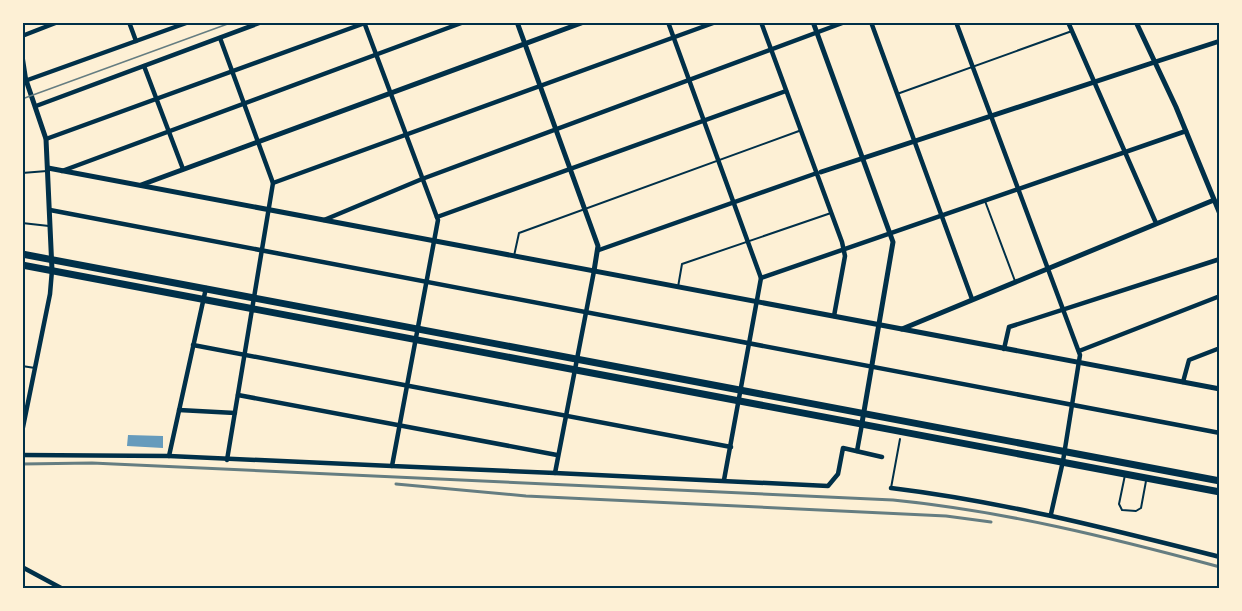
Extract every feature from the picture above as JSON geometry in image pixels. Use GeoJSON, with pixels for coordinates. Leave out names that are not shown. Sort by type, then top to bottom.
{"type":"FeatureCollection","features":[{"type":"Feature","properties":{"kind":"main road"},"geometry":{"type":"LineString","coordinates":[[22,254],[1220,481]]}},
{"type":"Feature","properties":{"kind":"main road"},"geometry":{"type":"LineString","coordinates":[[22,265],[1220,492]]}},
{"type":"Feature","properties":{"kind":"street"},"geometry":{"type":"LineString","coordinates":[[22,36],[58,22]]}},
{"type":"Feature","properties":{"kind":"street"},"geometry":{"type":"LineString","coordinates":[[129,22],[136,41]]}},
{"type":"Feature","properties":{"kind":"street"},"geometry":{"type":"LineString","coordinates":[[24,81],[189,22]]}},
{"type":"Feature","properties":{"kind":"street"},"geometry":{"type":"LineString","coordinates":[[36,106],[262,22]]}},
{"type":"Feature","properties":{"kind":"street"},"geometry":{"type":"LineString","coordinates":[[62,171],[464,22]]}},
{"type":"Feature","properties":{"kind":"street"},"geometry":{"type":"LineString","coordinates":[[517,22],[598,250],[555,473]]}},
{"type":"Feature","properties":{"kind":"street"},"geometry":{"type":"LineString","coordinates":[[139,185],[584,22]]}},
{"type":"Feature","properties":{"kind":"street"},"geometry":{"type":"LineString","coordinates":[[668,22],[761,278],[724,480]]}},
{"type":"Feature","properties":{"kind":"street"},"geometry":{"type":"LineString","coordinates":[[273,183],[716,22]]}},
{"type":"Feature","properties":{"kind":"street"},"geometry":{"type":"LineString","coordinates":[[761,22],[800,130],[818,172],[843,250],[834,316]]}},
{"type":"Feature","properties":{"kind":"street"},"geometry":{"type":"LineString","coordinates":[[813,22],[893,242],[856,451]]}},
{"type":"Feature","properties":{"kind":"street"},"geometry":{"type":"LineString","coordinates":[[324,220],[422,179],[844,22]]}},
{"type":"Feature","properties":{"kind":"street"},"geometry":{"type":"LineString","coordinates":[[870,22],[972,299]]}},
{"type":"Feature","properties":{"kind":"street"},"geometry":{"type":"LineString","coordinates":[[957,22],[1017,189],[1079,351],[1065,451],[1052,514]]}},
{"type":"Feature","properties":{"kind":"street"},"geometry":{"type":"LineString","coordinates":[[1068,22],[1156,224]]}},
{"type":"Feature","properties":{"kind":"street"},"geometry":{"type":"LineString","coordinates":[[1136,22],[1186,131],[1219,212]]}},
{"type":"Feature","properties":{"kind":"street"},"geometry":{"type":"LineString","coordinates":[[46,139],[365,23],[437,218],[419,329],[392,466]]}},
{"type":"Feature","properties":{"kind":"street"},"geometry":{"type":"LineString","coordinates":[[220,38],[273,183],[256,299],[227,460]]}},
{"type":"Feature","properties":{"kind":"street"},"geometry":{"type":"LineString","coordinates":[[598,250],[862,157],[1220,41]]}},
{"type":"Feature","properties":{"kind":"street"},"geometry":{"type":"LineString","coordinates":[[22,54],[24,81],[36,106],[46,139],[52,270],[50,294],[22,432]]}},
{"type":"Feature","properties":{"kind":"street"},"geometry":{"type":"LineString","coordinates":[[144,66],[183,169]]}},
{"type":"Feature","properties":{"kind":"street"},"geometry":{"type":"LineString","coordinates":[[437,218],[786,91]]}},
{"type":"Feature","properties":{"kind":"street"},"geometry":{"type":"LineString","coordinates":[[761,278],[1186,131]]}},
{"type":"Feature","properties":{"kind":"street"},"geometry":{"type":"LineString","coordinates":[[48,170],[139,185],[434,243],[514,256],[1220,389]]}},
{"type":"Feature","properties":{"kind":"street"},"geometry":{"type":"LineString","coordinates":[[901,329],[1214,200]]}},
{"type":"Feature","properties":{"kind":"street"},"geometry":{"type":"LineString","coordinates":[[50,210],[1220,433]]}},
{"type":"Feature","properties":{"kind":"street"},"geometry":{"type":"LineString","coordinates":[[1004,349],[1009,327],[1220,259]]}},
{"type":"Feature","properties":{"kind":"street"},"geometry":{"type":"LineString","coordinates":[[169,456],[206,288]]}},
{"type":"Feature","properties":{"kind":"street"},"geometry":{"type":"LineString","coordinates":[[1079,351],[1220,296]]}},
{"type":"Feature","properties":{"kind":"street"},"geometry":{"type":"LineString","coordinates":[[194,345],[731,447]]}},
{"type":"Feature","properties":{"kind":"street"},"geometry":{"type":"LineString","coordinates":[[1183,382],[1189,360],[1220,348]]}},
{"type":"Feature","properties":{"kind":"street"},"geometry":{"type":"LineString","coordinates":[[238,395],[557,455]]}},
{"type":"Feature","properties":{"kind":"street"},"geometry":{"type":"LineString","coordinates":[[179,410],[235,413]]}},
{"type":"Feature","properties":{"kind":"street"},"geometry":{"type":"LineString","coordinates":[[22,455],[169,456],[828,486],[838,474],[843,448],[882,457]]}},
{"type":"Feature","properties":{"kind":"street"},"geometry":{"type":"LineString","coordinates":[[891,488],[959,497],[1052,514],[1220,557]]}},
{"type":"Feature","properties":{"kind":"street"},"geometry":{"type":"LineString","coordinates":[[22,567],[61,588]]}},
{"type":"Feature","properties":{"kind":"lane"},"geometry":{"type":"LineString","coordinates":[[897,94],[1072,31]]}},
{"type":"Feature","properties":{"kind":"lane"},"geometry":{"type":"LineString","coordinates":[[514,256],[519,233],[800,130]]}},
{"type":"Feature","properties":{"kind":"lane"},"geometry":{"type":"LineString","coordinates":[[22,173],[48,170]]}},
{"type":"Feature","properties":{"kind":"lane"},"geometry":{"type":"LineString","coordinates":[[985,201],[1015,281]]}},
{"type":"Feature","properties":{"kind":"lane"},"geometry":{"type":"LineString","coordinates":[[678,287],[682,264],[831,213]]}},
{"type":"Feature","properties":{"kind":"lane"},"geometry":{"type":"LineString","coordinates":[[22,223],[50,226]]}},
{"type":"Feature","properties":{"kind":"lane"},"geometry":{"type":"LineString","coordinates":[[22,366],[35,368]]}},
{"type":"Feature","properties":{"kind":"lane"},"geometry":{"type":"LineString","coordinates":[[891,488],[900,439]]}},
{"type":"Feature","properties":{"kind":"lane"},"geometry":{"type":"LineString","coordinates":[[1126,474],[1119,504],[1122,510],[1136,511],[1141,508],[1147,478]]}},
{"type":"Feature","properties":{"kind":"water"},"geometry":{"type":"Polygon","coordinates":[[[128,435],[163,436],[163,448],[127,446],[128,435]]]}},
{"type":"Feature","properties":{"kind":"tram line"},"geometry":{"type":"LineString","coordinates":[[22,99],[233,22]]}},
{"type":"Feature","properties":{"kind":"railway"},"geometry":{"type":"LineString","coordinates":[[22,464],[92,463],[893,500],[1017,518],[1220,567]]}},
{"type":"Feature","properties":{"kind":"railway"},"geometry":{"type":"LineString","coordinates":[[396,484],[526,496],[946,516],[991,522]]}}]}
